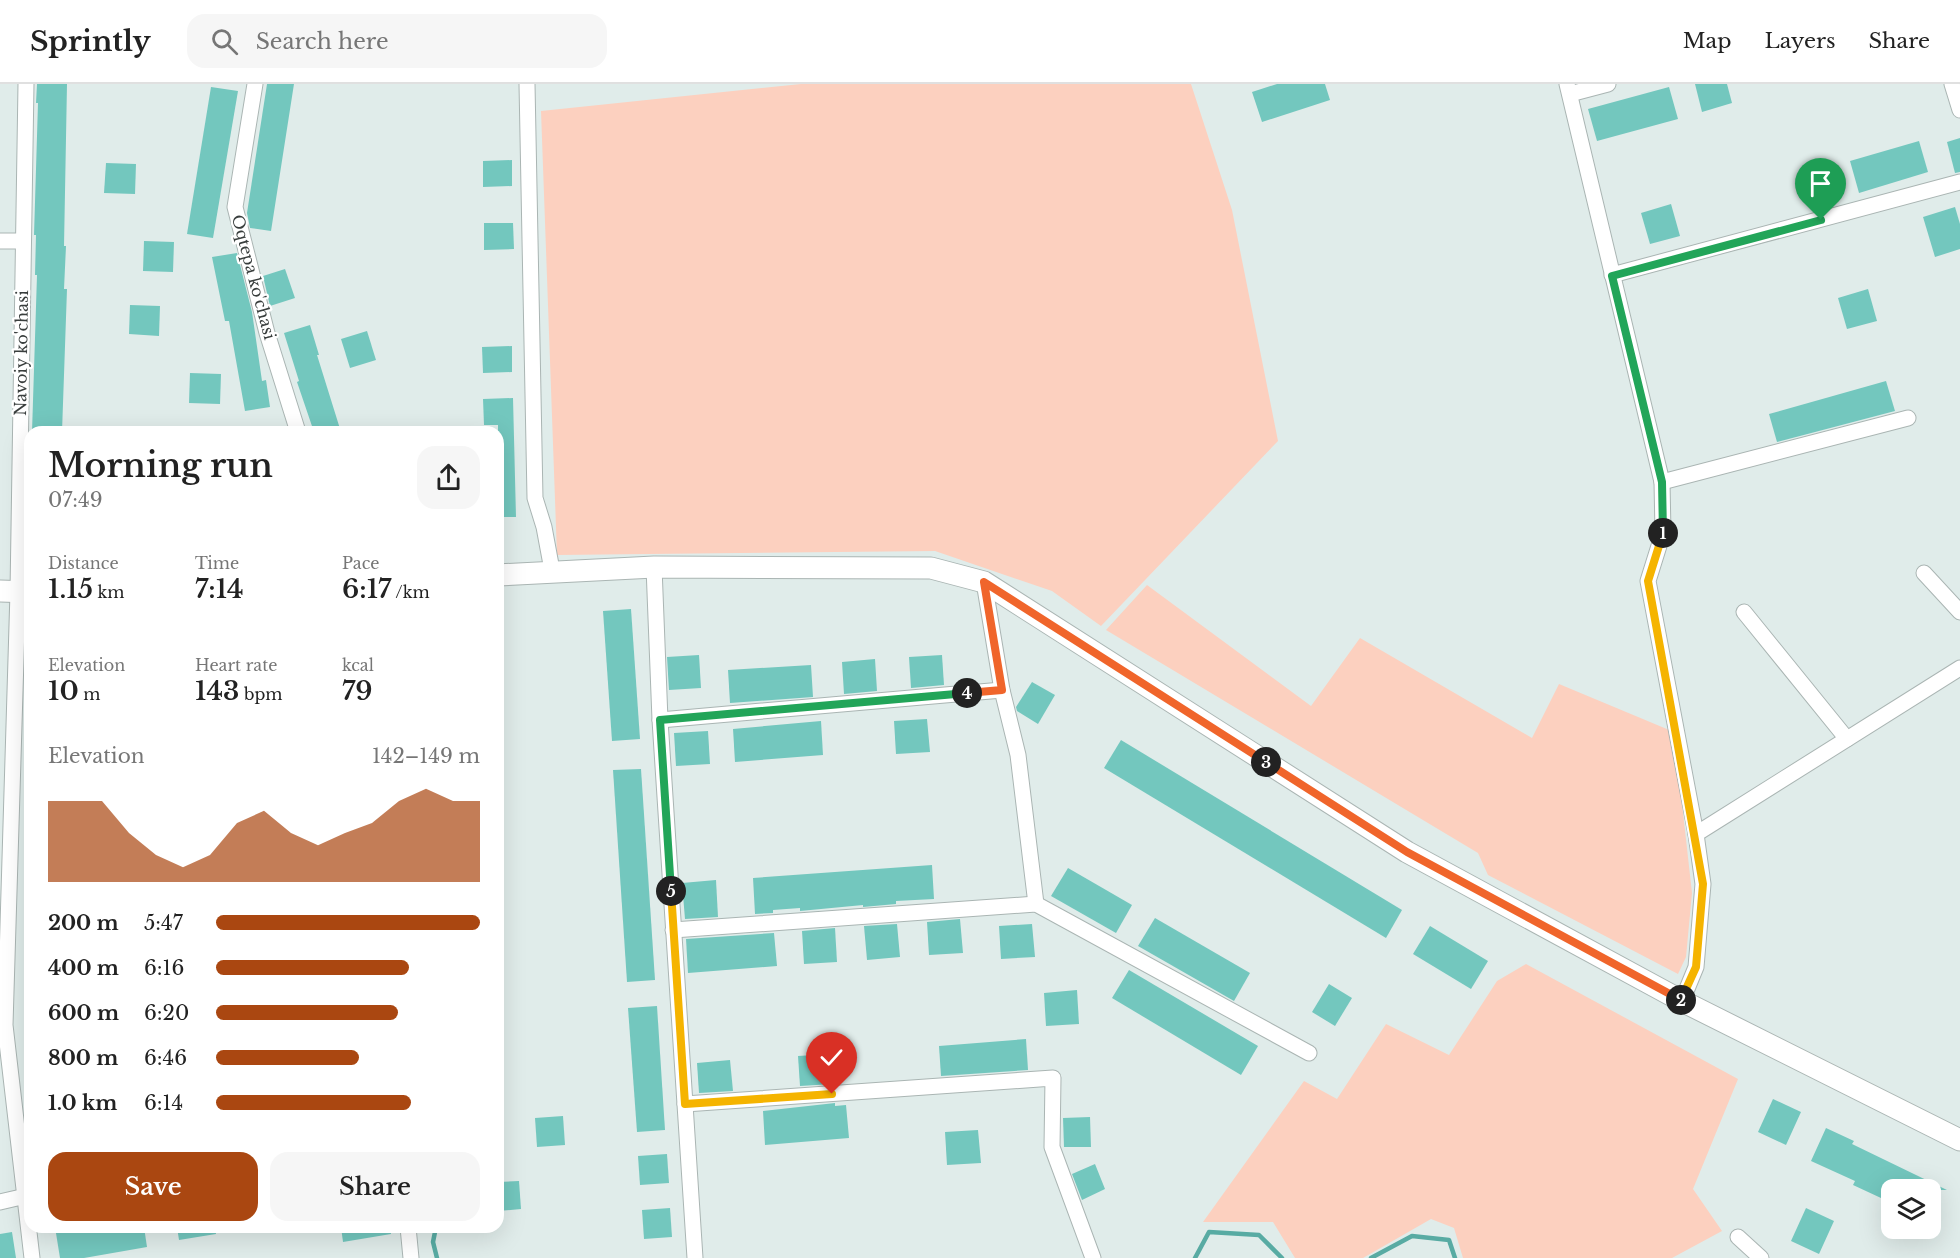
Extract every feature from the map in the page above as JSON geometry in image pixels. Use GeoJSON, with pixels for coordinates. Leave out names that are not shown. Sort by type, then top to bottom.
{"type":"FeatureCollection","features":[{"type":"Feature","properties":{"kind":"main road"},"geometry":{"type":"LineString","coordinates":[[504,574],[552,570],[654,567],[931,568],[984,582],[1407,852],[1682,1001],[1960,1140]]}},
{"type":"Feature","properties":{"kind":"street","name":"Navoiy ko'chasi"},"geometry":{"type":"LineString","coordinates":[[24,1166],[5,1025],[26,84]]}},
{"type":"Feature","properties":{"kind":"street","name":"Oqtepa ko'chasi"},"geometry":{"type":"LineString","coordinates":[[255,84],[235,207],[267,333],[296,426]]}},
{"type":"Feature","properties":{"kind":"street"},"geometry":{"type":"LineString","coordinates":[[527,84],[534,498],[544,527],[552,570]]}},
{"type":"Feature","properties":{"kind":"street"},"geometry":{"type":"LineString","coordinates":[[1608,84],[1569,89],[1662,482],[1663,533],[1648,581],[1696,834],[1703,884],[1696,967],[1682,1001]]}},
{"type":"Feature","properties":{"kind":"street"},"geometry":{"type":"LineString","coordinates":[[1952,84],[1960,110]]}},
{"type":"Feature","properties":{"kind":"street"},"geometry":{"type":"LineString","coordinates":[[1612,276],[1960,182]]}},
{"type":"Feature","properties":{"kind":"street"},"geometry":{"type":"LineString","coordinates":[[0,241],[23,242]]}},
{"type":"Feature","properties":{"kind":"street"},"geometry":{"type":"LineString","coordinates":[[1662,482],[1908,418]]}},
{"type":"Feature","properties":{"kind":"street"},"geometry":{"type":"LineString","coordinates":[[654,567],[660,720],[695,1258]]}},
{"type":"Feature","properties":{"kind":"street"},"geometry":{"type":"LineString","coordinates":[[1924,573],[1960,612]]}},
{"type":"Feature","properties":{"kind":"street"},"geometry":{"type":"LineString","coordinates":[[984,582],[1002,690],[1018,755],[1036,904]]}},
{"type":"Feature","properties":{"kind":"street"},"geometry":{"type":"LineString","coordinates":[[1744,612],[1847,739]]}},
{"type":"Feature","properties":{"kind":"street"},"geometry":{"type":"LineString","coordinates":[[1696,834],[1960,668]]}},
{"type":"Feature","properties":{"kind":"street"},"geometry":{"type":"LineString","coordinates":[[660,720],[1002,690]]}},
{"type":"Feature","properties":{"kind":"street"},"geometry":{"type":"LineString","coordinates":[[673,930],[1036,904],[1309,1053]]}},
{"type":"Feature","properties":{"kind":"street"},"geometry":{"type":"LineString","coordinates":[[685,1104],[1053,1078],[1052,1146],[1093,1258]]}},
{"type":"Feature","properties":{"kind":"street"},"geometry":{"type":"LineString","coordinates":[[0,1202],[24,1197]]}},
{"type":"Feature","properties":{"kind":"street","name":"Navoiy ko'chasi"},"geometry":{"type":"LineString","coordinates":[[30,1233],[32,1258]]}},
{"type":"Feature","properties":{"kind":"street"},"geometry":{"type":"LineString","coordinates":[[409,1233],[411,1258]]}},
{"type":"Feature","properties":{"kind":"street"},"geometry":{"type":"LineString","coordinates":[[1738,1237],[1761,1258]]}},
{"type":"Feature","properties":{"kind":"shaded area"},"geometry":{"type":"Polygon","coordinates":[[[801,84],[1191,84],[1232,210],[1278,441],[1101,626],[1052,591],[935,551],[557,555],[541,111],[801,84]]]}},
{"type":"Feature","properties":{"kind":"shaded area"},"geometry":{"type":"Polygon","coordinates":[[[1147,585],[1311,706],[1360,638],[1532,738],[1559,684],[1674,732],[1692,893],[1686,957],[1678,974],[1488,875],[1478,853],[1106,630],[1147,585]]]}},
{"type":"Feature","properties":{"kind":"shaded area"},"geometry":{"type":"Polygon","coordinates":[[[1526,964],[1738,1079],[1693,1189],[1722,1231],[1672,1258],[1463,1258],[1454,1228],[1431,1219],[1363,1258],[1295,1258],[1273,1222],[1203,1222],[1304,1081],[1337,1099],[1386,1024],[1449,1055],[1497,981],[1526,964]]]}},
{"type":"Feature","properties":{"kind":"building"},"geometry":{"type":"Polygon","coordinates":[[[37,84],[67,84],[64,289],[67,289],[62,426],[32,426],[37,275],[35,275],[36,235],[34,235],[38,103],[36,103],[37,84]]]}},
{"type":"Feature","properties":{"kind":"building"},"geometry":{"type":"Polygon","coordinates":[[[267,84],[294,84],[271,231],[250,228],[247,213],[267,84]]]}},
{"type":"Feature","properties":{"kind":"building"},"geometry":{"type":"Polygon","coordinates":[[[1277,84],[1325,84],[1330,100],[1262,122],[1252,92],[1277,84]]]}},
{"type":"Feature","properties":{"kind":"building"},"geometry":{"type":"Polygon","coordinates":[[[1695,84],[1727,84],[1732,103],[1702,112],[1695,84]]]}},
{"type":"Feature","properties":{"kind":"building"},"geometry":{"type":"Polygon","coordinates":[[[211,87],[238,91],[213,238],[187,234],[211,87]]]}},
{"type":"Feature","properties":{"kind":"building"},"geometry":{"type":"Polygon","coordinates":[[[1669,87],[1678,119],[1597,141],[1588,109],[1669,87]]]}},
{"type":"Feature","properties":{"kind":"building"},"geometry":{"type":"Polygon","coordinates":[[[1960,138],[1960,172],[1955,173],[1947,142],[1960,138]]]}},
{"type":"Feature","properties":{"kind":"building"},"geometry":{"type":"Polygon","coordinates":[[[1919,141],[1928,172],[1859,193],[1850,161],[1919,141]]]}},
{"type":"Feature","properties":{"kind":"building"},"geometry":{"type":"Polygon","coordinates":[[[512,160],[512,186],[483,187],[483,161],[512,160]]]}},
{"type":"Feature","properties":{"kind":"building"},"geometry":{"type":"Polygon","coordinates":[[[106,163],[136,164],[135,194],[104,193],[106,163]]]}},
{"type":"Feature","properties":{"kind":"building"},"geometry":{"type":"Polygon","coordinates":[[[1671,204],[1680,236],[1650,244],[1641,213],[1671,204]]]}},
{"type":"Feature","properties":{"kind":"building"},"geometry":{"type":"Polygon","coordinates":[[[1955,207],[1960,224],[1960,249],[1935,257],[1923,217],[1955,207]]]}},
{"type":"Feature","properties":{"kind":"building"},"geometry":{"type":"Polygon","coordinates":[[[484,223],[513,223],[514,249],[484,250],[484,223]]]}},
{"type":"Feature","properties":{"kind":"building"},"geometry":{"type":"Polygon","coordinates":[[[144,241],[174,242],[173,272],[143,271],[144,241]]]}},
{"type":"Feature","properties":{"kind":"building"},"geometry":{"type":"Polygon","coordinates":[[[237,253],[252,312],[262,381],[266,380],[270,407],[245,411],[229,321],[225,321],[212,257],[237,253]]]}},
{"type":"Feature","properties":{"kind":"building"},"geometry":{"type":"Polygon","coordinates":[[[285,269],[295,298],[270,306],[263,276],[285,269]]]}},
{"type":"Feature","properties":{"kind":"building"},"geometry":{"type":"Polygon","coordinates":[[[1868,289],[1877,321],[1847,329],[1838,298],[1868,289]]]}},
{"type":"Feature","properties":{"kind":"building"},"geometry":{"type":"Polygon","coordinates":[[[130,305],[160,306],[159,336],[129,334],[130,305]]]}},
{"type":"Feature","properties":{"kind":"building"},"geometry":{"type":"Polygon","coordinates":[[[310,325],[339,426],[312,426],[284,333],[310,325]]]}},
{"type":"Feature","properties":{"kind":"building"},"geometry":{"type":"Polygon","coordinates":[[[367,331],[376,360],[350,368],[341,339],[367,331]]]}},
{"type":"Feature","properties":{"kind":"building"},"geometry":{"type":"Polygon","coordinates":[[[512,346],[512,372],[483,373],[482,347],[512,346]]]}},
{"type":"Feature","properties":{"kind":"building"},"geometry":{"type":"Polygon","coordinates":[[[190,373],[221,374],[220,404],[189,403],[190,373]]]}},
{"type":"Feature","properties":{"kind":"building"},"geometry":{"type":"Polygon","coordinates":[[[1886,381],[1895,411],[1777,442],[1769,414],[1886,381]]]}},
{"type":"Feature","properties":{"kind":"building"},"geometry":{"type":"Polygon","coordinates":[[[513,398],[516,517],[504,517],[504,426],[484,425],[483,399],[513,398]]]}},
{"type":"Feature","properties":{"kind":"building"},"geometry":{"type":"Polygon","coordinates":[[[631,609],[640,739],[612,741],[603,611],[631,609]]]}},
{"type":"Feature","properties":{"kind":"building"},"geometry":{"type":"Polygon","coordinates":[[[699,655],[701,688],[669,690],[667,657],[699,655]]]}},
{"type":"Feature","properties":{"kind":"building"},"geometry":{"type":"Polygon","coordinates":[[[942,655],[944,685],[911,688],[909,657],[942,655]]]}},
{"type":"Feature","properties":{"kind":"building"},"geometry":{"type":"Polygon","coordinates":[[[875,659],[877,691],[844,694],[842,662],[875,659]]]}},
{"type":"Feature","properties":{"kind":"building"},"geometry":{"type":"Polygon","coordinates":[[[811,665],[813,697],[730,703],[728,670],[811,665]]]}},
{"type":"Feature","properties":{"kind":"building"},"geometry":{"type":"Polygon","coordinates":[[[1032,682],[1055,695],[1038,724],[1017,711],[1016,707],[1032,682]]]}},
{"type":"Feature","properties":{"kind":"building"},"geometry":{"type":"Polygon","coordinates":[[[927,719],[930,752],[896,754],[894,721],[927,719]]]}},
{"type":"Feature","properties":{"kind":"building"},"geometry":{"type":"Polygon","coordinates":[[[821,721],[823,755],[735,762],[733,729],[821,721]]]}},
{"type":"Feature","properties":{"kind":"building"},"geometry":{"type":"Polygon","coordinates":[[[708,731],[710,764],[676,766],[674,733],[708,731]]]}},
{"type":"Feature","properties":{"kind":"building"},"geometry":{"type":"Polygon","coordinates":[[[1121,740],[1402,910],[1386,938],[1104,768],[1121,740]]]}},
{"type":"Feature","properties":{"kind":"building"},"geometry":{"type":"Polygon","coordinates":[[[641,769],[655,980],[627,982],[613,770],[641,769]]]}},
{"type":"Feature","properties":{"kind":"building"},"geometry":{"type":"Polygon","coordinates":[[[932,865],[934,899],[896,901],[896,904],[863,907],[863,905],[800,911],[800,908],[773,910],[773,913],[755,914],[753,878],[932,865]]]}},
{"type":"Feature","properties":{"kind":"building"},"geometry":{"type":"Polygon","coordinates":[[[1068,868],[1132,905],[1116,933],[1051,896],[1068,868]]]}},
{"type":"Feature","properties":{"kind":"building"},"geometry":{"type":"Polygon","coordinates":[[[716,880],[718,917],[685,919],[682,883],[716,880]]]}},
{"type":"Feature","properties":{"kind":"building"},"geometry":{"type":"Polygon","coordinates":[[[1155,918],[1250,973],[1234,1001],[1138,946],[1155,918]]]}},
{"type":"Feature","properties":{"kind":"building"},"geometry":{"type":"Polygon","coordinates":[[[960,919],[963,953],[929,955],[927,922],[960,919]]]}},
{"type":"Feature","properties":{"kind":"building"},"geometry":{"type":"Polygon","coordinates":[[[897,924],[900,957],[867,960],[864,926],[897,924]]]}},
{"type":"Feature","properties":{"kind":"building"},"geometry":{"type":"Polygon","coordinates":[[[1032,924],[1035,957],[1001,959],[999,926],[1032,924]]]}},
{"type":"Feature","properties":{"kind":"building"},"geometry":{"type":"Polygon","coordinates":[[[1430,926],[1488,961],[1471,989],[1413,954],[1430,926]]]}},
{"type":"Feature","properties":{"kind":"building"},"geometry":{"type":"Polygon","coordinates":[[[835,928],[837,962],[804,964],[802,931],[835,928]]]}},
{"type":"Feature","properties":{"kind":"building"},"geometry":{"type":"Polygon","coordinates":[[[774,933],[777,966],[688,973],[686,939],[774,933]]]}},
{"type":"Feature","properties":{"kind":"building"},"geometry":{"type":"Polygon","coordinates":[[[1129,970],[1258,1046],[1241,1075],[1112,998],[1129,970]]]}},
{"type":"Feature","properties":{"kind":"building"},"geometry":{"type":"Polygon","coordinates":[[[1329,984],[1352,998],[1335,1026],[1312,1012],[1329,984]]]}},
{"type":"Feature","properties":{"kind":"building"},"geometry":{"type":"Polygon","coordinates":[[[1077,990],[1079,1024],[1046,1026],[1044,993],[1077,990]]]}},
{"type":"Feature","properties":{"kind":"building"},"geometry":{"type":"Polygon","coordinates":[[[657,1006],[665,1130],[637,1132],[628,1008],[657,1006]]]}},
{"type":"Feature","properties":{"kind":"building"},"geometry":{"type":"Polygon","coordinates":[[[1026,1039],[1028,1070],[941,1076],[939,1046],[1026,1039]]]}},
{"type":"Feature","properties":{"kind":"building"},"geometry":{"type":"Polygon","coordinates":[[[831,1054],[833,1084],[800,1086],[798,1056],[831,1054]]]}},
{"type":"Feature","properties":{"kind":"building"},"geometry":{"type":"Polygon","coordinates":[[[730,1060],[733,1091],[699,1093],[697,1063],[730,1060]]]}},
{"type":"Feature","properties":{"kind":"building"},"geometry":{"type":"Polygon","coordinates":[[[1773,1099],[1801,1112],[1786,1145],[1758,1132],[1773,1099]]]}},
{"type":"Feature","properties":{"kind":"building"},"geometry":{"type":"Polygon","coordinates":[[[835,1103],[835,1106],[846,1105],[849,1138],[765,1145],[763,1111],[835,1103]]]}},
{"type":"Feature","properties":{"kind":"building"},"geometry":{"type":"Polygon","coordinates":[[[563,1116],[565,1145],[537,1147],[535,1118],[563,1116]]]}},
{"type":"Feature","properties":{"kind":"building"},"geometry":{"type":"Polygon","coordinates":[[[1090,1117],[1091,1147],[1064,1147],[1063,1118],[1090,1117]]]}},
{"type":"Feature","properties":{"kind":"building"},"geometry":{"type":"Polygon","coordinates":[[[1826,1128],[1854,1141],[1852,1144],[1924,1179],[1881,1179],[1881,1198],[1853,1185],[1855,1181],[1811,1161],[1826,1128]]]}},
{"type":"Feature","properties":{"kind":"building"},"geometry":{"type":"Polygon","coordinates":[[[978,1130],[981,1163],[947,1165],[945,1132],[978,1130]]]}},
{"type":"Feature","properties":{"kind":"building"},"geometry":{"type":"Polygon","coordinates":[[[667,1154],[669,1183],[640,1185],[638,1156],[667,1154]]]}},
{"type":"Feature","properties":{"kind":"building"},"geometry":{"type":"Polygon","coordinates":[[[1095,1164],[1105,1189],[1082,1200],[1072,1174],[1095,1164]]]}},
{"type":"Feature","properties":{"kind":"building"},"geometry":{"type":"Polygon","coordinates":[[[519,1181],[521,1209],[504,1210],[504,1182],[519,1181]]]}},
{"type":"Feature","properties":{"kind":"building"},"geometry":{"type":"Polygon","coordinates":[[[670,1208],[672,1237],[644,1239],[642,1210],[670,1208]]]}},
{"type":"Feature","properties":{"kind":"building"},"geometry":{"type":"Polygon","coordinates":[[[1806,1208],[1834,1221],[1819,1254],[1791,1241],[1806,1208]]]}},
{"type":"Feature","properties":{"kind":"building"},"geometry":{"type":"Polygon","coordinates":[[[12,1232],[16,1258],[0,1258],[0,1234],[12,1232]]]}},
{"type":"Feature","properties":{"kind":"building"},"geometry":{"type":"Polygon","coordinates":[[[56,1233],[145,1233],[147,1247],[84,1258],[60,1258],[56,1233]]]}},
{"type":"Feature","properties":{"kind":"building"},"geometry":{"type":"Polygon","coordinates":[[[178,1233],[216,1233],[216,1234],[179,1240],[178,1233]]]}},
{"type":"Feature","properties":{"kind":"building"},"geometry":{"type":"Polygon","coordinates":[[[342,1233],[391,1233],[391,1234],[343,1242],[342,1233]]]}},
{"type":"Feature","properties":{"kind":"waterway"},"geometry":{"type":"LineString","coordinates":[[1195,1258],[1209,1232],[1259,1235],[1282,1258]]}},
{"type":"Feature","properties":{"kind":"waterway"},"geometry":{"type":"LineString","coordinates":[[435,1233],[433,1242],[437,1258]]}},
{"type":"Feature","properties":{"kind":"waterway"},"geometry":{"type":"LineString","coordinates":[[1371,1258],[1412,1236],[1449,1240],[1455,1258]]}},
{"type":"Feature","properties":{"kind":"route"},"geometry":{"type":"LineString","coordinates":[[832,1094],[685,1104],[660,720],[1002,690],[984,582],[1407,852],[1682,1001],[1696,967],[1703,884],[1696,834],[1648,581],[1663,533],[1662,482],[1612,276],[1821,220]]}}]}
